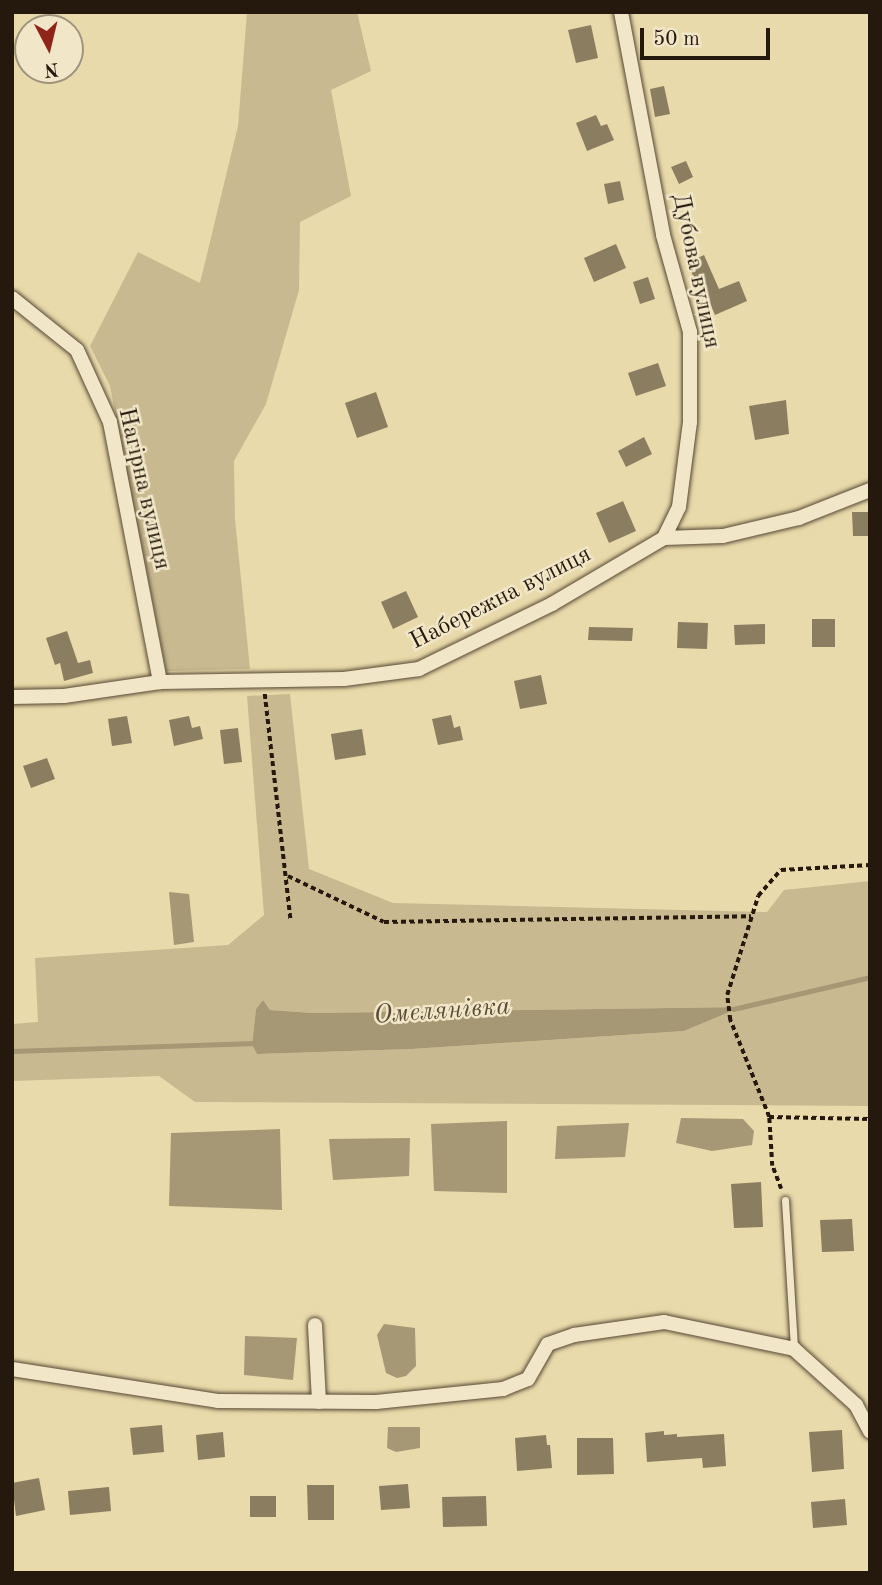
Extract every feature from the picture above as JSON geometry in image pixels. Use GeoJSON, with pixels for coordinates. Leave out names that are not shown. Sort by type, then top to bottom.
{"type":"FeatureCollection","features":[{"type":"Feature","properties":{"kind":"street","name":"Дубова вулиця"},"geometry":{"type":"LineString","coordinates":[[621,12],[663,235],[690,332],[690,422],[679,507],[664,538]]}},
{"type":"Feature","properties":{"kind":"street","name":"Нагірна вулиця"},"geometry":{"type":"LineString","coordinates":[[12,298],[77,351],[110,422],[160,682]]}},
{"type":"Feature","properties":{"kind":"street","name":"Набережна вулиця"},"geometry":{"type":"LineString","coordinates":[[12,696],[64,696],[160,682],[344,678],[419,669],[552,604],[664,538],[723,536],[799,518],[870,490]]}},
{"type":"Feature","properties":{"kind":"street"},"geometry":{"type":"LineString","coordinates":[[12,1369],[218,1401],[376,1402],[503,1389],[528,1379],[548,1344],[574,1335],[664,1322],[794,1349],[856,1405],[870,1432]]}},
{"type":"Feature","properties":{"kind":"street"},"geometry":{"type":"LineString","coordinates":[[315,1325],[319,1402]]}},
{"type":"Feature","properties":{"kind":"lane"},"geometry":{"type":"LineString","coordinates":[[785,1200],[794,1349]]}},
{"type":"Feature","properties":{"kind":"path"},"geometry":{"type":"LineString","coordinates":[[263,681],[288,876],[291,921]]}},
{"type":"Feature","properties":{"kind":"path"},"geometry":{"type":"LineString","coordinates":[[785,1200],[772,1166],[769,1116],[730,1020],[727,995],[758,896],[781,870],[870,865]]}},
{"type":"Feature","properties":{"kind":"path"},"geometry":{"type":"LineString","coordinates":[[288,876],[384,922],[751,916]]}},
{"type":"Feature","properties":{"kind":"path"},"geometry":{"type":"LineString","coordinates":[[769,1116],[870,1119]]}},
{"type":"Feature","properties":{"kind":"shaded area"},"geometry":{"type":"Polygon","coordinates":[[[247,12],[357,12],[371,71],[331,90],[351,196],[300,222],[299,290],[266,404],[234,461],[235,519],[250,669],[166,671],[110,386],[90,346],[138,252],[200,283],[238,126],[247,12]]]}},
{"type":"Feature","properties":{"kind":"shaded area"},"geometry":{"type":"Polygon","coordinates":[[[290,694],[309,869],[393,903],[767,912],[784,890],[870,881],[870,1106],[195,1102],[159,1076],[12,1081],[12,1024],[38,1022],[35,958],[228,945],[264,915],[247,696],[290,694]],[[263,1000],[256,1009],[252,1045],[257,1054],[412,1049],[684,1031],[739,1007],[313,1013],[270,1010],[263,1000]]]}},
{"type":"Feature","properties":{"kind":"water"},"geometry":{"type":"Polygon","coordinates":[[[169,892],[189,894],[194,942],[174,945],[169,892]]]}},
{"type":"Feature","properties":{"kind":"water"},"geometry":{"type":"Polygon","coordinates":[[[263,1000],[270,1010],[313,1013],[741,1007],[684,1031],[412,1049],[257,1054],[252,1045],[256,1009],[263,1000]]]}},
{"type":"Feature","properties":{"kind":"water"},"geometry":{"type":"Polygon","coordinates":[[[681,1118],[743,1119],[754,1131],[752,1145],[712,1151],[676,1143],[681,1118]]]}},
{"type":"Feature","properties":{"kind":"water"},"geometry":{"type":"Polygon","coordinates":[[[507,1121],[507,1193],[434,1191],[431,1124],[507,1121]]]}},
{"type":"Feature","properties":{"kind":"water"},"geometry":{"type":"Polygon","coordinates":[[[629,1123],[625,1157],[555,1159],[557,1126],[629,1123]]]}},
{"type":"Feature","properties":{"kind":"water"},"geometry":{"type":"Polygon","coordinates":[[[280,1129],[282,1210],[169,1206],[171,1133],[280,1129]]]}},
{"type":"Feature","properties":{"kind":"water"},"geometry":{"type":"Polygon","coordinates":[[[410,1138],[409,1176],[333,1180],[329,1139],[410,1138]]]}},
{"type":"Feature","properties":{"kind":"water"},"geometry":{"type":"Polygon","coordinates":[[[384,1324],[415,1328],[416,1366],[406,1376],[397,1378],[386,1373],[377,1335],[384,1324]]]}},
{"type":"Feature","properties":{"kind":"water"},"geometry":{"type":"Polygon","coordinates":[[[245,1336],[297,1338],[293,1380],[244,1375],[245,1336]]]}},
{"type":"Feature","properties":{"kind":"water"},"geometry":{"type":"Polygon","coordinates":[[[388,1427],[420,1427],[420,1448],[396,1452],[387,1448],[388,1427]]]}},
{"type":"Feature","properties":{"kind":"building"},"geometry":{"type":"Polygon","coordinates":[[[591,25],[598,58],[576,63],[568,30],[591,25]]]}},
{"type":"Feature","properties":{"kind":"building"},"geometry":{"type":"Polygon","coordinates":[[[664,86],[670,114],[655,117],[650,89],[664,86]]]}},
{"type":"Feature","properties":{"kind":"building"},"geometry":{"type":"Polygon","coordinates":[[[596,115],[601,126],[607,124],[614,140],[587,151],[576,123],[596,115]]]}},
{"type":"Feature","properties":{"kind":"building"},"geometry":{"type":"Polygon","coordinates":[[[686,161],[693,177],[679,184],[671,167],[686,161]]]}},
{"type":"Feature","properties":{"kind":"building"},"geometry":{"type":"Polygon","coordinates":[[[620,181],[624,200],[608,204],[604,184],[620,181]]]}},
{"type":"Feature","properties":{"kind":"building"},"geometry":{"type":"Polygon","coordinates":[[[616,244],[626,268],[594,282],[584,258],[616,244]]]}},
{"type":"Feature","properties":{"kind":"building"},"geometry":{"type":"Polygon","coordinates":[[[704,255],[719,289],[739,281],[747,301],[715,315],[699,278],[695,280],[687,263],[704,255]]]}},
{"type":"Feature","properties":{"kind":"building"},"geometry":{"type":"Polygon","coordinates":[[[648,277],[655,299],[640,304],[633,282],[648,277]]]}},
{"type":"Feature","properties":{"kind":"building"},"geometry":{"type":"Polygon","coordinates":[[[658,363],[666,386],[636,396],[628,373],[658,363]]]}},
{"type":"Feature","properties":{"kind":"building"},"geometry":{"type":"Polygon","coordinates":[[[376,392],[388,427],[357,438],[345,403],[376,392]]]}},
{"type":"Feature","properties":{"kind":"building"},"geometry":{"type":"Polygon","coordinates":[[[786,400],[789,434],[755,440],[749,406],[786,400]]]}},
{"type":"Feature","properties":{"kind":"building"},"geometry":{"type":"Polygon","coordinates":[[[644,437],[652,454],[626,467],[618,451],[644,437]]]}},
{"type":"Feature","properties":{"kind":"building"},"geometry":{"type":"Polygon","coordinates":[[[623,501],[636,531],[609,543],[596,513],[623,501]]]}},
{"type":"Feature","properties":{"kind":"building"},"geometry":{"type":"Polygon","coordinates":[[[852,512],[868,512],[868,536],[853,536],[852,512]]]}},
{"type":"Feature","properties":{"kind":"building"},"geometry":{"type":"Polygon","coordinates":[[[406,591],[418,617],[393,629],[381,602],[406,591]]]}},
{"type":"Feature","properties":{"kind":"building"},"geometry":{"type":"Polygon","coordinates":[[[812,619],[835,619],[835,647],[812,647],[812,619]]]}},
{"type":"Feature","properties":{"kind":"building"},"geometry":{"type":"Polygon","coordinates":[[[678,622],[708,623],[707,649],[677,648],[678,622]]]}},
{"type":"Feature","properties":{"kind":"building"},"geometry":{"type":"Polygon","coordinates":[[[765,624],[765,644],[735,645],[734,625],[765,624]]]}},
{"type":"Feature","properties":{"kind":"building"},"geometry":{"type":"Polygon","coordinates":[[[589,627],[633,628],[632,641],[588,640],[589,627]]]}},
{"type":"Feature","properties":{"kind":"building"},"geometry":{"type":"Polygon","coordinates":[[[67,631],[78,663],[90,660],[93,673],[64,681],[60,663],[55,665],[46,638],[67,631]]]}},
{"type":"Feature","properties":{"kind":"building"},"geometry":{"type":"Polygon","coordinates":[[[541,675],[547,704],[520,709],[514,681],[541,675]]]}},
{"type":"Feature","properties":{"kind":"building"},"geometry":{"type":"Polygon","coordinates":[[[451,715],[454,728],[460,726],[463,740],[438,745],[432,719],[451,715]]]}},
{"type":"Feature","properties":{"kind":"building"},"geometry":{"type":"Polygon","coordinates":[[[127,716],[132,743],[112,746],[108,719],[127,716]]]}},
{"type":"Feature","properties":{"kind":"building"},"geometry":{"type":"Polygon","coordinates":[[[189,716],[192,728],[200,726],[203,739],[174,746],[169,720],[189,716]]]}},
{"type":"Feature","properties":{"kind":"building"},"geometry":{"type":"Polygon","coordinates":[[[238,728],[242,762],[224,764],[220,730],[238,728]]]}},
{"type":"Feature","properties":{"kind":"building"},"geometry":{"type":"Polygon","coordinates":[[[362,729],[366,755],[335,760],[331,734],[362,729]]]}},
{"type":"Feature","properties":{"kind":"building"},"geometry":{"type":"Polygon","coordinates":[[[47,758],[55,779],[31,788],[23,766],[47,758]]]}},
{"type":"Feature","properties":{"kind":"building"},"geometry":{"type":"Polygon","coordinates":[[[761,1182],[763,1227],[734,1228],[731,1184],[761,1182]]]}},
{"type":"Feature","properties":{"kind":"building"},"geometry":{"type":"Polygon","coordinates":[[[852,1219],[854,1251],[822,1252],[820,1220],[852,1219]]]}},
{"type":"Feature","properties":{"kind":"building"},"geometry":{"type":"Polygon","coordinates":[[[162,1425],[164,1452],[133,1455],[130,1428],[162,1425]]]}},
{"type":"Feature","properties":{"kind":"building"},"geometry":{"type":"Polygon","coordinates":[[[842,1430],[844,1469],[812,1472],[809,1432],[842,1430]]]}},
{"type":"Feature","properties":{"kind":"building"},"geometry":{"type":"Polygon","coordinates":[[[664,1431],[664,1435],[677,1434],[677,1437],[724,1434],[726,1466],[703,1468],[702,1458],[647,1462],[645,1433],[664,1431]]]}},
{"type":"Feature","properties":{"kind":"building"},"geometry":{"type":"Polygon","coordinates":[[[223,1432],[225,1457],[198,1460],[196,1435],[223,1432]]]}},
{"type":"Feature","properties":{"kind":"building"},"geometry":{"type":"Polygon","coordinates":[[[546,1435],[547,1445],[550,1445],[552,1468],[517,1471],[515,1438],[546,1435]]]}},
{"type":"Feature","properties":{"kind":"building"},"geometry":{"type":"Polygon","coordinates":[[[577,1438],[613,1438],[614,1474],[577,1475],[577,1438]]]}},
{"type":"Feature","properties":{"kind":"building"},"geometry":{"type":"Polygon","coordinates":[[[39,1478],[45,1510],[16,1516],[12,1483],[39,1478]]]}},
{"type":"Feature","properties":{"kind":"building"},"geometry":{"type":"Polygon","coordinates":[[[408,1484],[410,1508],[381,1510],[379,1486],[408,1484]]]}},
{"type":"Feature","properties":{"kind":"building"},"geometry":{"type":"Polygon","coordinates":[[[307,1485],[334,1485],[334,1520],[308,1520],[307,1485]]]}},
{"type":"Feature","properties":{"kind":"building"},"geometry":{"type":"Polygon","coordinates":[[[109,1487],[111,1511],[70,1515],[68,1491],[109,1487]]]}},
{"type":"Feature","properties":{"kind":"building"},"geometry":{"type":"Polygon","coordinates":[[[250,1496],[276,1496],[276,1517],[250,1517],[250,1496]]]}},
{"type":"Feature","properties":{"kind":"building"},"geometry":{"type":"Polygon","coordinates":[[[486,1496],[487,1526],[443,1527],[442,1497],[486,1496]]]}},
{"type":"Feature","properties":{"kind":"building"},"geometry":{"type":"Polygon","coordinates":[[[845,1499],[847,1525],[813,1528],[811,1502],[845,1499]]]}},
{"type":"Feature","properties":{"kind":"waterway","name":"Омелянівка"},"geometry":{"type":"LineString","coordinates":[[733,1009],[870,977]]}},
{"type":"Feature","properties":{"kind":"waterway","name":"Омелянівка"},"geometry":{"type":"LineString","coordinates":[[12,1051],[259,1043]]}}]}
